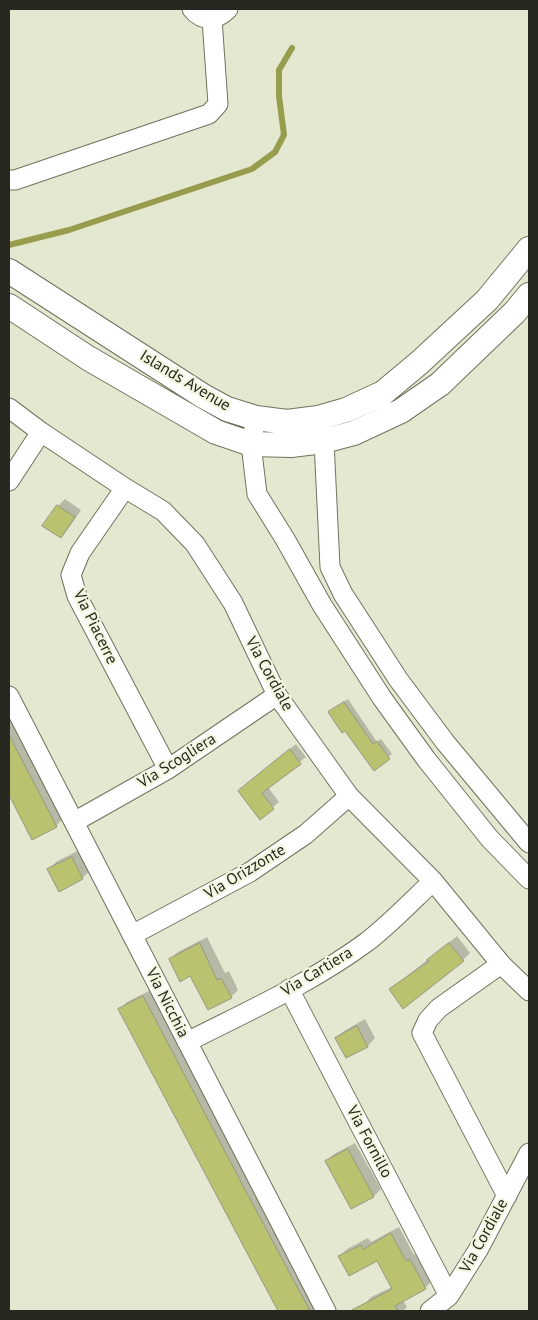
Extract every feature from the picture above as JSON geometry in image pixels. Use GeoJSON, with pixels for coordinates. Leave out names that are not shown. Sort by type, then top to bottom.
{"type":"FeatureCollection","features":[{"type":"Feature","properties":{"kind":"street"},"geometry":{"type":"LineString","coordinates":[[192,9],[197,15],[212,19],[221,16],[228,9]]}},
{"type":"Feature","properties":{"kind":"street"},"geometry":{"type":"LineString","coordinates":[[9,180],[15,180],[209,114],[218,104],[212,19]]}},
{"type":"Feature","properties":{"kind":"street","name":"Islands Avenue"},"geometry":{"type":"LineString","coordinates":[[9,271],[203,396],[228,409],[256,418],[287,422],[318,418],[346,410],[383,393],[419,363],[487,300],[529,249]]}},
{"type":"Feature","properties":{"kind":"street","name":"Islands Avenue"},"geometry":{"type":"LineString","coordinates":[[9,306],[88,358],[216,432],[251,444],[291,445],[324,441],[354,433],[401,411],[440,384],[515,312],[529,296]]}},
{"type":"Feature","properties":{"kind":"street","name":"Via Cordiale"},"geometry":{"type":"LineString","coordinates":[[9,408],[40,432],[163,511],[195,544],[232,604],[277,695],[349,796],[433,881],[501,964],[529,991]]}},
{"type":"Feature","properties":{"kind":"street"},"geometry":{"type":"LineString","coordinates":[[256,418],[251,444],[257,494],[348,647],[382,698],[426,758],[490,839],[529,879]]}},
{"type":"Feature","properties":{"kind":"street"},"geometry":{"type":"LineString","coordinates":[[318,418],[324,441],[330,567],[342,594],[398,679],[451,749],[529,843]]}},
{"type":"Feature","properties":{"kind":"street"},"geometry":{"type":"LineString","coordinates":[[9,481],[40,432]]}},
{"type":"Feature","properties":{"kind":"street","name":"Via Piacerre"},"geometry":{"type":"LineString","coordinates":[[125,488],[80,553],[71,575],[77,596],[168,769]]}},
{"type":"Feature","properties":{"kind":"street"},"geometry":{"type":"LineString","coordinates":[[308,579],[330,567]]}},
{"type":"Feature","properties":{"kind":"street","name":"Via Scogliera"},"geometry":{"type":"LineString","coordinates":[[74,822],[168,769],[277,695]]}},
{"type":"Feature","properties":{"kind":"street","name":"Via Nicchia"},"geometry":{"type":"LineString","coordinates":[[9,696],[326,1311]]}},
{"type":"Feature","properties":{"kind":"street","name":"Via Orizzonte"},"geometry":{"type":"LineString","coordinates":[[132,935],[250,872],[306,834],[349,796]]}},
{"type":"Feature","properties":{"kind":"street","name":"Via Cartiera"},"geometry":{"type":"LineString","coordinates":[[187,1042],[328,967],[368,940],[433,881]]}},
{"type":"Feature","properties":{"kind":"street"},"geometry":{"type":"LineString","coordinates":[[501,964],[440,1008],[428,1020],[422,1033],[506,1196]]}},
{"type":"Feature","properties":{"kind":"street","name":"Via Fornillo"},"geometry":{"type":"LineString","coordinates":[[289,989],[449,1296]]}},
{"type":"Feature","properties":{"kind":"street","name":"Via Cordiale"},"geometry":{"type":"LineString","coordinates":[[430,1311],[449,1296],[478,1250],[529,1153]]}},
{"type":"Feature","properties":{"kind":"building"},"geometry":{"type":"Polygon","coordinates":[[[57,505],[75,517],[61,538],[42,526],[57,505]]]}},
{"type":"Feature","properties":{"kind":"building"},"geometry":{"type":"Polygon","coordinates":[[[344,702],[373,744],[377,741],[390,759],[374,771],[345,731],[342,733],[328,712],[344,702]]]}},
{"type":"Feature","properties":{"kind":"building"},"geometry":{"type":"Polygon","coordinates":[[[9,735],[57,827],[32,840],[9,795],[9,735]]]}},
{"type":"Feature","properties":{"kind":"building"},"geometry":{"type":"Polygon","coordinates":[[[290,749],[301,764],[262,793],[274,809],[260,820],[238,791],[290,749]]]}},
{"type":"Feature","properties":{"kind":"building"},"geometry":{"type":"Polygon","coordinates":[[[72,857],[83,879],[59,892],[47,869],[72,857]]]}},
{"type":"Feature","properties":{"kind":"building"},"geometry":{"type":"Polygon","coordinates":[[[200,943],[217,980],[221,978],[232,998],[208,1010],[190,976],[180,982],[169,959],[200,943]]]}},
{"type":"Feature","properties":{"kind":"building"},"geometry":{"type":"Polygon","coordinates":[[[449,943],[464,961],[403,1009],[389,989],[429,961],[427,960],[449,943]]]}},
{"type":"Feature","properties":{"kind":"building"},"geometry":{"type":"Polygon","coordinates":[[[143,996],[310,1311],[278,1311],[246,1251],[118,1009],[143,996]]]}},
{"type":"Feature","properties":{"kind":"building"},"geometry":{"type":"Polygon","coordinates":[[[357,1026],[368,1047],[346,1058],[335,1038],[357,1026]]]}},
{"type":"Feature","properties":{"kind":"building"},"geometry":{"type":"Polygon","coordinates":[[[348,1149],[374,1197],[351,1209],[325,1161],[348,1149]]]}},
{"type":"Feature","properties":{"kind":"building"},"geometry":{"type":"Polygon","coordinates":[[[391,1233],[406,1261],[410,1259],[426,1289],[395,1306],[398,1311],[350,1311],[392,1289],[377,1261],[349,1276],[338,1256],[361,1245],[363,1249],[391,1233]]]}},
{"type":"Feature","properties":{"kind":"waterway"},"geometry":{"type":"LineString","coordinates":[[9,245],[69,230],[252,169],[275,152],[284,135],[279,96],[279,70],[292,48]]}}]}
